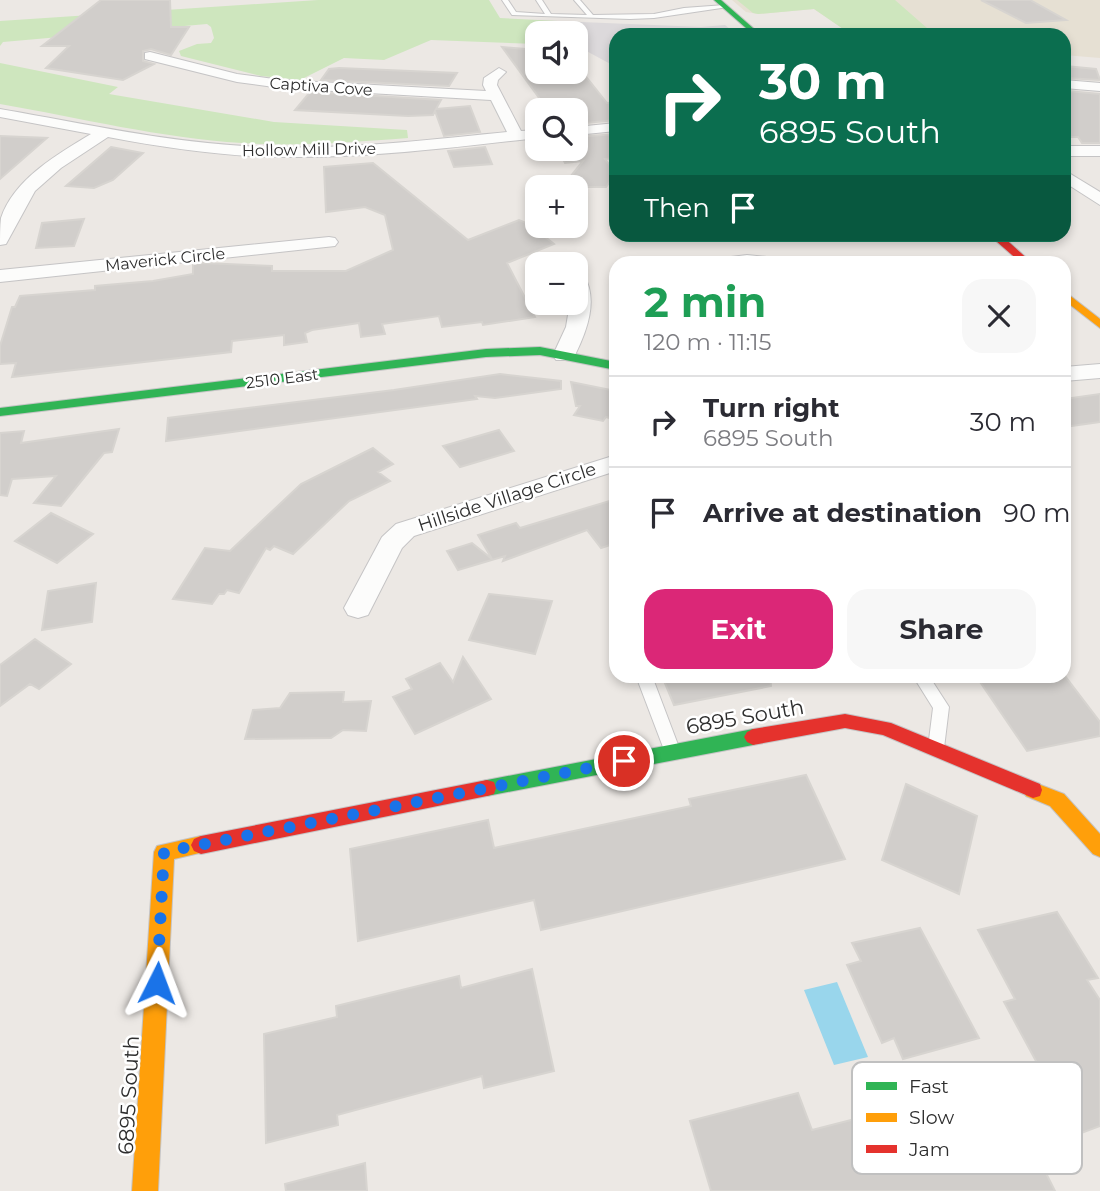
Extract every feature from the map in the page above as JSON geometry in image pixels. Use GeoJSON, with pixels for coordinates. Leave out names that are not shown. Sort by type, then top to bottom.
{"type":"FeatureCollection","features":[{"type":"Feature","properties":{"kind":"street"},"geometry":{"type":"LineString","coordinates":[[721,4],[750,28]]}},
{"type":"Feature","properties":{"kind":"street","name":"Captiva Cove"},"geometry":{"type":"LineString","coordinates":[[150,56],[237,78],[281,84],[495,96]]}},
{"type":"Feature","properties":{"kind":"street"},"geometry":{"type":"LineString","coordinates":[[499,72],[491,78],[490,85],[516,136]]}},
{"type":"Feature","properties":{"kind":"street"},"geometry":{"type":"LineString","coordinates":[[1071,85],[1100,87]]}},
{"type":"Feature","properties":{"kind":"street","name":"Hollow Mill Drive"},"geometry":{"type":"LineString","coordinates":[[0,113],[186,146],[263,152],[338,151],[525,135]]}},
{"type":"Feature","properties":{"kind":"street"},"geometry":{"type":"LineString","coordinates":[[588,130],[609,128]]}},
{"type":"Feature","properties":{"kind":"street"},"geometry":{"type":"LineString","coordinates":[[0,240],[14,207],[38,177],[73,151],[106,132]]}},
{"type":"Feature","properties":{"kind":"street"},"geometry":{"type":"LineString","coordinates":[[1071,151],[1100,151]]}},
{"type":"Feature","properties":{"kind":"street"},"geometry":{"type":"LineString","coordinates":[[1071,179],[1100,200]]}},
{"type":"Feature","properties":{"kind":"street","name":"Maverick Circle"},"geometry":{"type":"LineString","coordinates":[[0,276],[329,242]]}},
{"type":"Feature","properties":{"kind":"street"},"geometry":{"type":"LineString","coordinates":[[1002,242],[1019,256]]}},
{"type":"Feature","properties":{"kind":"street"},"geometry":{"type":"LineString","coordinates":[[1071,300],[1100,325]]}},
{"type":"Feature","properties":{"kind":"street"},"geometry":{"type":"LineString","coordinates":[[564,355],[581,315]]}},
{"type":"Feature","properties":{"kind":"street","name":"2510 East"},"geometry":{"type":"LineString","coordinates":[[0,412],[486,353],[540,351],[609,365]]}},
{"type":"Feature","properties":{"kind":"street"},"geometry":{"type":"LineString","coordinates":[[1071,374],[1100,372]]}},
{"type":"Feature","properties":{"kind":"street","name":"Hillside Village Circle"},"geometry":{"type":"LineString","coordinates":[[358,608],[391,543],[405,530],[609,465]]}},
{"type":"Feature","properties":{"kind":"street","name":"6895 South"},"geometry":{"type":"LineString","coordinates":[[145,1191],[164,852],[673,751],[845,721],[885,728],[1057,800],[1100,848]]}},
{"type":"Feature","properties":{"kind":"lane"},"geometry":{"type":"LineString","coordinates":[[505,0],[514,14],[591,16],[680,13],[721,4]]}},
{"type":"Feature","properties":{"kind":"lane"},"geometry":{"type":"LineString","coordinates":[[539,0],[550,15]]}},
{"type":"Feature","properties":{"kind":"lane"},"geometry":{"type":"LineString","coordinates":[[577,0],[591,16]]}},
{"type":"Feature","properties":{"kind":"lane"},"geometry":{"type":"LineString","coordinates":[[647,683],[673,751]]}},
{"type":"Feature","properties":{"kind":"lane"},"geometry":{"type":"LineString","coordinates":[[926,683],[941,707],[936,748]]}},
{"type":"Feature","properties":{"kind":"shaded area"},"geometry":{"type":"Polygon","coordinates":[[[732,0],[1100,0],[1100,58],[1071,56],[1071,28],[842,28],[814,9],[758,14],[746,12],[732,0]]]}},
{"type":"Feature","properties":{"kind":"shaded area"},"geometry":{"type":"Polygon","coordinates":[[[588,22],[701,27],[725,25],[729,28],[609,28],[609,63],[588,52],[588,22]]]}},
{"type":"Feature","properties":{"kind":"green space"},"geometry":{"type":"Polygon","coordinates":[[[318,0],[489,0],[500,18],[558,21],[525,21],[525,44],[431,40],[384,60],[344,58],[300,80],[261,76],[181,56],[179,51],[197,44],[211,43],[214,38],[211,27],[207,24],[3,42],[0,46],[0,21],[318,0]]]}},
{"type":"Feature","properties":{"kind":"green space"},"geometry":{"type":"Polygon","coordinates":[[[737,0],[895,0],[927,28],[842,28],[814,9],[753,13],[737,0]]]}},
{"type":"Feature","properties":{"kind":"green space"},"geometry":{"type":"Polygon","coordinates":[[[0,63],[118,87],[109,94],[274,122],[407,130],[408,138],[263,144],[181,137],[121,127],[0,104],[0,63]]]}},
{"type":"Feature","properties":{"kind":"water"},"geometry":{"type":"Polygon","coordinates":[[[837,982],[868,1057],[834,1065],[804,990],[837,982]]]}},
{"type":"Feature","properties":{"kind":"building"},"geometry":{"type":"Polygon","coordinates":[[[101,0],[170,0],[171,27],[189,27],[171,55],[151,49],[143,51],[143,61],[154,64],[123,80],[46,68],[69,46],[42,46],[101,0]]]}},
{"type":"Feature","properties":{"kind":"building"},"geometry":{"type":"Polygon","coordinates":[[[981,0],[1030,0],[1066,20],[1026,23],[981,0]]]}},
{"type":"Feature","properties":{"kind":"building"},"geometry":{"type":"Polygon","coordinates":[[[502,47],[525,49],[525,79],[502,47]]]}},
{"type":"Feature","properties":{"kind":"building"},"geometry":{"type":"Polygon","coordinates":[[[1071,67],[1096,69],[1100,80],[1071,78],[1071,67]]]}},
{"type":"Feature","properties":{"kind":"building"},"geometry":{"type":"Polygon","coordinates":[[[329,69],[457,73],[449,86],[321,80],[329,69]]]}},
{"type":"Feature","properties":{"kind":"building"},"geometry":{"type":"Polygon","coordinates":[[[588,79],[609,103],[609,121],[588,123],[588,98],[539,98],[529,84],[588,84],[588,79]]]}},
{"type":"Feature","properties":{"kind":"building"},"geometry":{"type":"Polygon","coordinates":[[[1071,91],[1100,94],[1100,143],[1082,143],[1078,137],[1071,137],[1071,91]]]}},
{"type":"Feature","properties":{"kind":"building"},"geometry":{"type":"Polygon","coordinates":[[[310,92],[441,100],[436,109],[470,106],[480,132],[444,136],[435,111],[433,115],[408,116],[295,110],[310,92]]]}},
{"type":"Feature","properties":{"kind":"building"},"geometry":{"type":"Polygon","coordinates":[[[609,135],[609,159],[605,159],[609,164],[609,183],[606,187],[588,187],[588,175],[572,175],[583,161],[588,161],[588,136],[609,135]]]}},
{"type":"Feature","properties":{"kind":"building"},"geometry":{"type":"Polygon","coordinates":[[[0,136],[47,138],[0,179],[0,136]]]}},
{"type":"Feature","properties":{"kind":"building"},"geometry":{"type":"Polygon","coordinates":[[[111,147],[143,153],[113,180],[94,188],[66,186],[111,147]]]}},
{"type":"Feature","properties":{"kind":"building"},"geometry":{"type":"Polygon","coordinates":[[[485,147],[492,164],[454,167],[448,151],[485,147]]]}},
{"type":"Feature","properties":{"kind":"building"},"geometry":{"type":"Polygon","coordinates":[[[373,163],[468,240],[519,220],[525,222],[525,238],[546,238],[554,244],[534,252],[525,252],[525,256],[507,263],[525,298],[525,315],[535,317],[483,325],[482,322],[442,327],[439,316],[382,324],[385,334],[361,337],[359,323],[312,330],[305,333],[307,342],[284,345],[284,335],[232,341],[231,352],[12,377],[16,363],[0,364],[0,346],[12,307],[15,307],[20,296],[95,290],[95,286],[193,274],[193,264],[203,263],[272,266],[272,271],[346,271],[393,250],[385,215],[365,207],[326,212],[324,167],[373,163]]]}},
{"type":"Feature","properties":{"kind":"building"},"geometry":{"type":"Polygon","coordinates":[[[84,219],[74,246],[36,248],[42,223],[84,219]]]}},
{"type":"Feature","properties":{"kind":"building"},"geometry":{"type":"Polygon","coordinates":[[[500,374],[561,381],[561,389],[495,398],[475,396],[477,399],[166,441],[168,418],[500,374]]]}},
{"type":"Feature","properties":{"kind":"building"},"geometry":{"type":"Polygon","coordinates":[[[571,382],[609,390],[609,418],[606,417],[603,421],[574,415],[580,406],[576,406],[571,382]]]}},
{"type":"Feature","properties":{"kind":"building"},"geometry":{"type":"Polygon","coordinates":[[[1100,394],[1100,422],[1071,426],[1071,398],[1100,394]]]}},
{"type":"Feature","properties":{"kind":"building"},"geometry":{"type":"Polygon","coordinates":[[[119,429],[112,452],[104,453],[61,506],[34,503],[56,476],[12,479],[7,496],[0,495],[0,433],[24,431],[21,443],[119,429]]]}},
{"type":"Feature","properties":{"kind":"building"},"geometry":{"type":"Polygon","coordinates":[[[499,430],[514,451],[460,467],[443,446],[499,430]]]}},
{"type":"Feature","properties":{"kind":"building"},"geometry":{"type":"Polygon","coordinates":[[[373,448],[393,464],[378,472],[390,481],[349,501],[293,554],[274,546],[270,550],[266,548],[239,593],[227,590],[224,594],[219,594],[212,604],[173,599],[205,548],[230,551],[301,484],[373,448]]]}},
{"type":"Feature","properties":{"kind":"building"},"geometry":{"type":"Polygon","coordinates":[[[609,501],[609,545],[601,548],[587,530],[503,561],[505,556],[458,570],[447,551],[472,543],[492,559],[478,535],[516,523],[520,528],[609,501]]]}},
{"type":"Feature","properties":{"kind":"building"},"geometry":{"type":"Polygon","coordinates":[[[51,513],[93,534],[57,563],[15,541],[51,513]]]}},
{"type":"Feature","properties":{"kind":"building"},"geometry":{"type":"Polygon","coordinates":[[[96,583],[92,622],[42,630],[48,591],[96,583]]]}},
{"type":"Feature","properties":{"kind":"building"},"geometry":{"type":"Polygon","coordinates":[[[489,594],[552,601],[535,654],[469,640],[489,594]]]}},
{"type":"Feature","properties":{"kind":"building"},"geometry":{"type":"Polygon","coordinates":[[[35,639],[71,664],[39,689],[30,684],[0,706],[0,665],[35,639]]]}},
{"type":"Feature","properties":{"kind":"building"},"geometry":{"type":"Polygon","coordinates":[[[463,657],[491,699],[415,734],[393,697],[412,689],[406,679],[440,663],[453,682],[463,657]]]}},
{"type":"Feature","properties":{"kind":"building"},"geometry":{"type":"Polygon","coordinates":[[[665,683],[771,683],[771,686],[674,705],[665,683]]]}},
{"type":"Feature","properties":{"kind":"building"},"geometry":{"type":"Polygon","coordinates":[[[981,683],[1070,683],[1100,722],[1100,736],[1027,751],[981,683]]]}},
{"type":"Feature","properties":{"kind":"building"},"geometry":{"type":"Polygon","coordinates":[[[344,692],[343,702],[371,701],[366,731],[343,730],[331,738],[245,739],[253,710],[280,708],[290,693],[344,692]]]}},
{"type":"Feature","properties":{"kind":"building"},"geometry":{"type":"Polygon","coordinates":[[[806,775],[845,859],[541,930],[534,900],[358,941],[350,849],[488,820],[494,848],[691,806],[689,799],[806,775]]]}},
{"type":"Feature","properties":{"kind":"building"},"geometry":{"type":"Polygon","coordinates":[[[906,784],[977,816],[959,894],[882,860],[906,784]]]}},
{"type":"Feature","properties":{"kind":"building"},"geometry":{"type":"Polygon","coordinates":[[[1057,912],[1098,978],[1087,980],[1100,1000],[1100,1126],[1082,1133],[1082,1062],[1036,1062],[1004,1002],[1015,999],[978,930],[1057,912]]]}},
{"type":"Feature","properties":{"kind":"building"},"geometry":{"type":"Polygon","coordinates":[[[920,928],[979,1038],[903,1059],[894,1038],[882,1043],[847,965],[861,961],[852,943],[920,928]]]}},
{"type":"Feature","properties":{"kind":"building"},"geometry":{"type":"Polygon","coordinates":[[[532,969],[554,1071],[484,1088],[482,1076],[337,1115],[338,1125],[266,1143],[264,1034],[337,1017],[336,1006],[459,976],[461,988],[532,969]]]}},
{"type":"Feature","properties":{"kind":"building"},"geometry":{"type":"Polygon","coordinates":[[[798,1093],[812,1130],[852,1120],[852,1174],[1046,1174],[1055,1191],[711,1191],[690,1121],[798,1093]]]}},
{"type":"Feature","properties":{"kind":"building"},"geometry":{"type":"Polygon","coordinates":[[[365,1163],[367,1191],[286,1191],[285,1184],[365,1163]]]}},
{"type":"Feature","properties":{"kind":"traffic: fast"},"geometry":{"type":"LineString","coordinates":[[717,0],[750,28]]}},
{"type":"Feature","properties":{"kind":"traffic: fast"},"geometry":{"type":"LineString","coordinates":[[0,412],[486,353],[540,351],[609,365]]}},
{"type":"Feature","properties":{"kind":"traffic: fast"},"geometry":{"type":"LineString","coordinates":[[487,788],[753,737]]}},
{"type":"Feature","properties":{"kind":"traffic: slow"},"geometry":{"type":"LineString","coordinates":[[1071,300],[1100,325]]}},
{"type":"Feature","properties":{"kind":"traffic: slow"},"geometry":{"type":"LineString","coordinates":[[1033,790],[1057,800],[1100,848]]}},
{"type":"Feature","properties":{"kind":"traffic: slow"},"geometry":{"type":"LineString","coordinates":[[145,1191],[164,852],[201,845]]}},
{"type":"Feature","properties":{"kind":"traffic: jam"},"geometry":{"type":"LineString","coordinates":[[1002,242],[1019,256]]}},
{"type":"Feature","properties":{"kind":"traffic: jam"},"geometry":{"type":"LineString","coordinates":[[753,737],[845,721],[885,728],[1033,790]]}},
{"type":"Feature","properties":{"kind":"traffic: jam"},"geometry":{"type":"LineString","coordinates":[[201,845],[487,788]]}},
{"type":"Feature","properties":{"kind":"route"},"geometry":{"type":"LineString","coordinates":[[157,983],[164,852],[624,761]]}}]}
